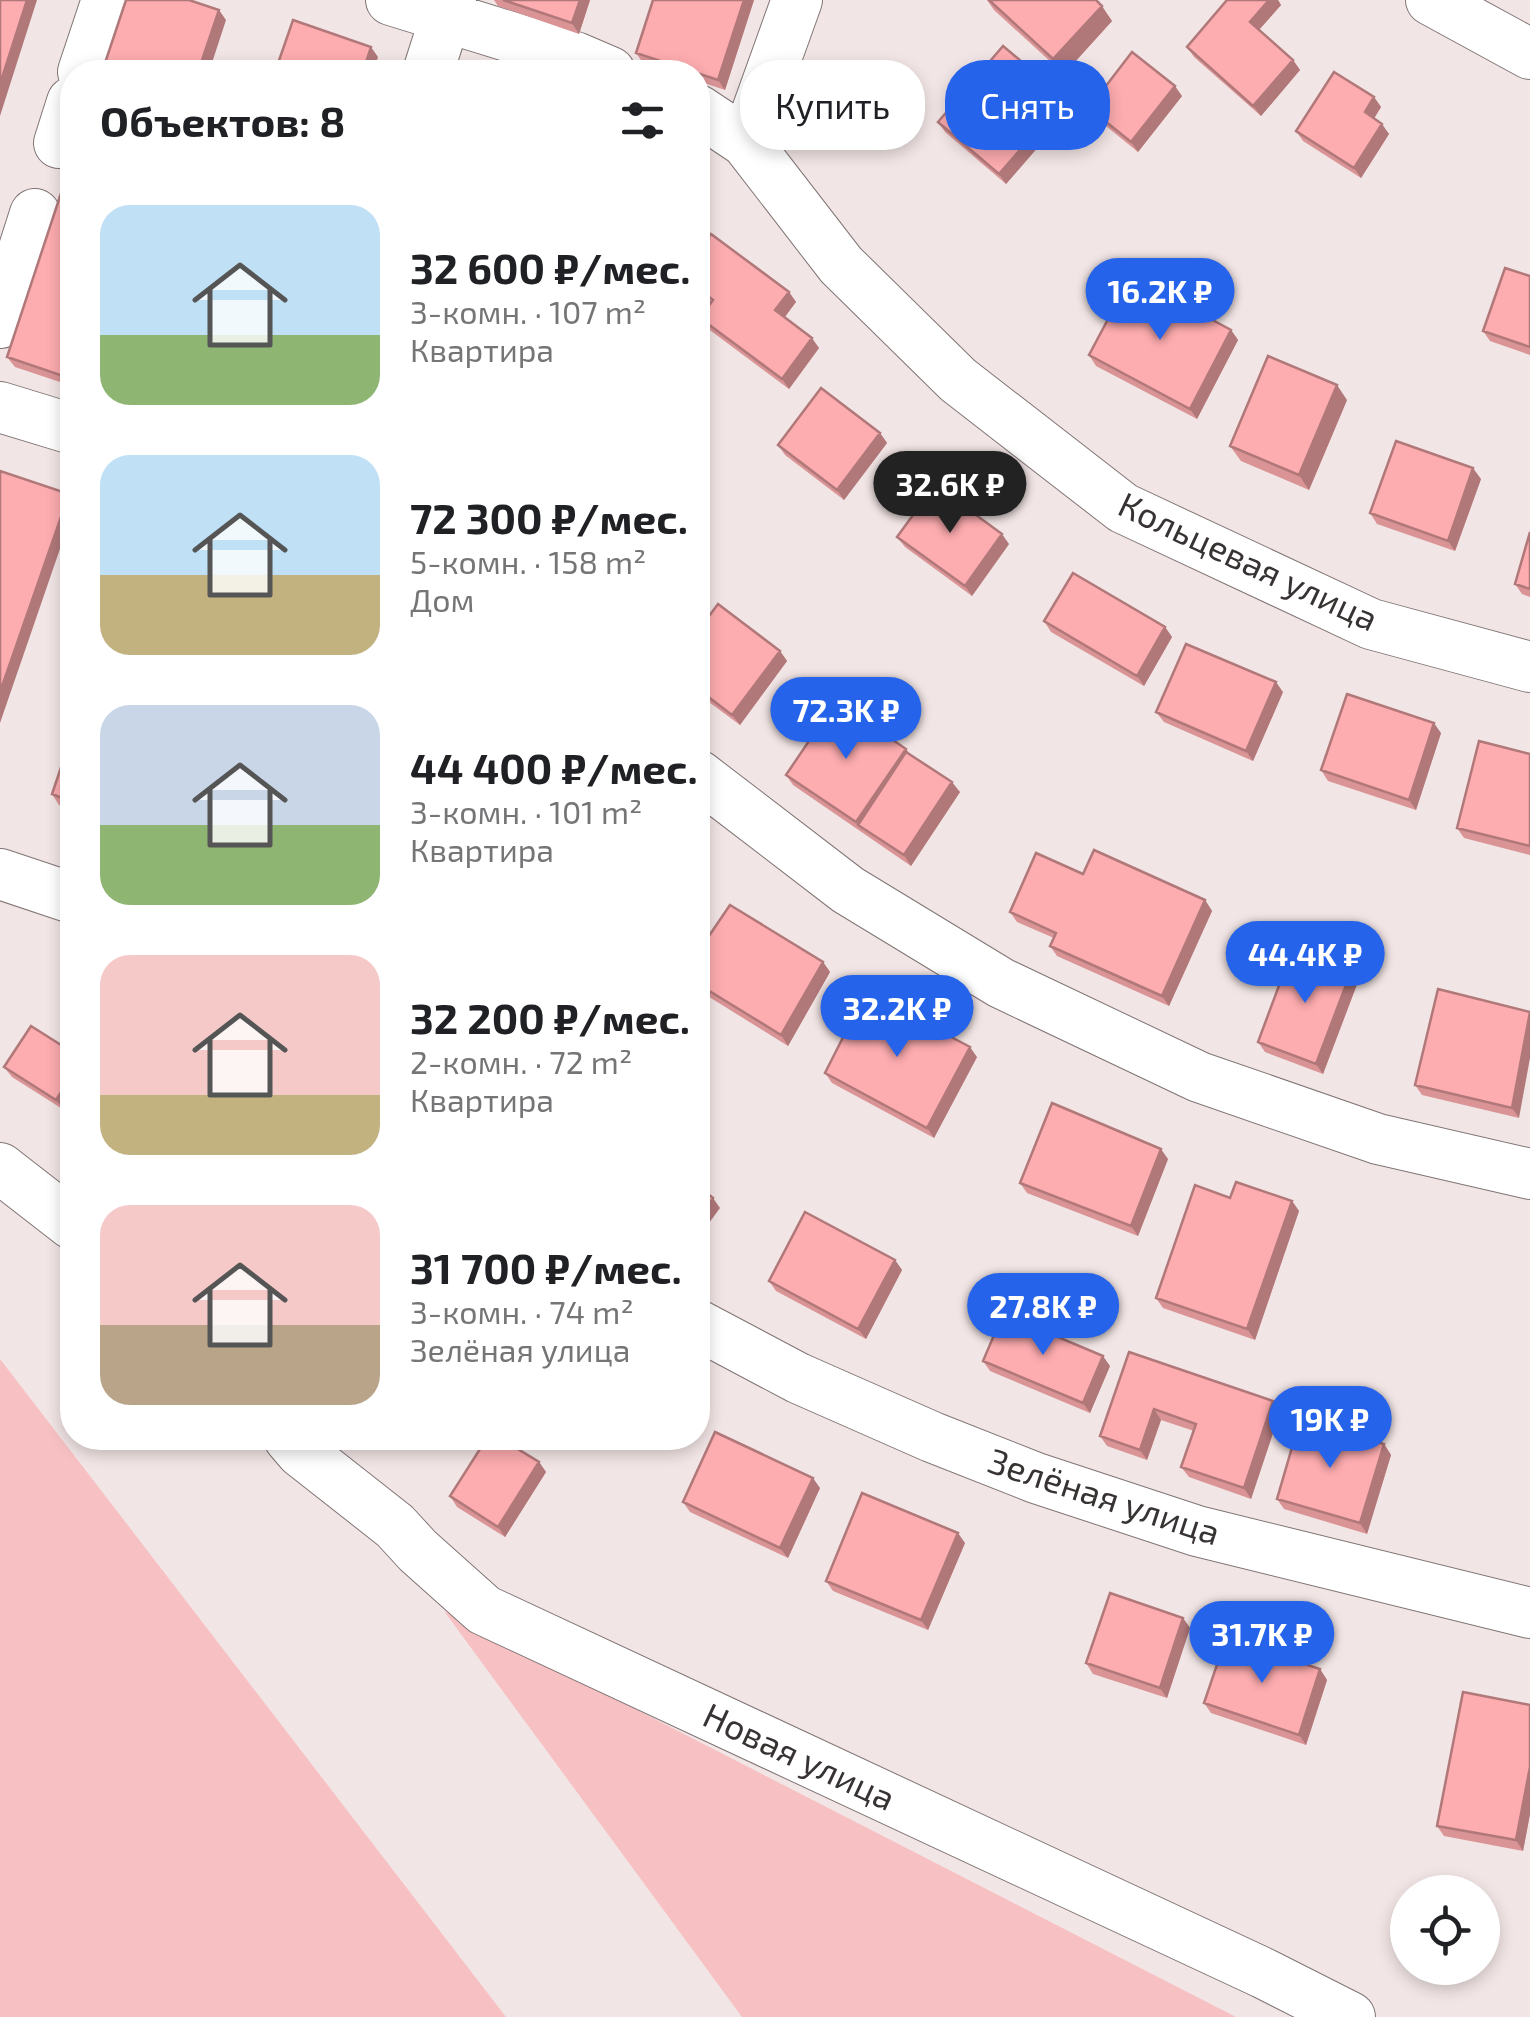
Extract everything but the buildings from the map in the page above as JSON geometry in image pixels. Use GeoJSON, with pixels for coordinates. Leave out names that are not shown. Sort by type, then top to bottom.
{"type":"FeatureCollection","features":[{"type":"Feature","properties":{"kind":"street"},"geometry":{"type":"LineString","coordinates":[[86,60],[107,0]]}},
{"type":"Feature","properties":{"kind":"street"},"geometry":{"type":"LineString","coordinates":[[392,0],[448,8],[580,60]]}},
{"type":"Feature","properties":{"kind":"street"},"geometry":{"type":"LineString","coordinates":[[775,60],[797,0]]}},
{"type":"Feature","properties":{"kind":"street"},"geometry":{"type":"LineString","coordinates":[[1431,0],[1530,54]]}},
{"type":"Feature","properties":{"kind":"street"},"geometry":{"type":"LineString","coordinates":[[432,60],[448,8]]}},
{"type":"Feature","properties":{"kind":"street","name":"Кольцевая улица"},"geometry":{"type":"LineString","coordinates":[[710,118],[740,138]]}},
{"type":"Feature","properties":{"kind":"street","name":"Кольцевая улица"},"geometry":{"type":"LineString","coordinates":[[752,150],[841,265],[958,380],[1123,508],[1371,624],[1530,667]]}},
{"type":"Feature","properties":{"kind":"street"},"geometry":{"type":"LineString","coordinates":[[0,323],[35,214]]}},
{"type":"Feature","properties":{"kind":"street"},"geometry":{"type":"LineString","coordinates":[[0,407],[60,424]]}},
{"type":"Feature","properties":{"kind":"street"},"geometry":{"type":"LineString","coordinates":[[710,783],[848,890],[1001,982],[1199,1077],[1378,1139],[1530,1174]]}},
{"type":"Feature","properties":{"kind":"street"},"geometry":{"type":"LineString","coordinates":[[0,874],[60,894]]}},
{"type":"Feature","properties":{"kind":"street"},"geometry":{"type":"LineString","coordinates":[[0,1168],[60,1215]]}},
{"type":"Feature","properties":{"kind":"street","name":"Зелёная улица"},"geometry":{"type":"LineString","coordinates":[[710,1332],[798,1378],[1036,1478],[1197,1532],[1530,1613]]}},
{"type":"Feature","properties":{"kind":"street","name":"Новая улица"},"geometry":{"type":"LineString","coordinates":[[299,1450],[395,1526],[484,1610],[1350,2017]]}},
{"type":"Feature","properties":{"kind":"shaded area"},"geometry":{"type":"Polygon","coordinates":[[[0,1359],[60,1437],[60,1450],[70,1450],[506,2017],[0,2017],[0,1359]]]}},
{"type":"Feature","properties":{"kind":"shaded area"},"geometry":{"type":"Polygon","coordinates":[[[444,1611],[1236,2017],[742,2017],[444,1611]]]}}]}
